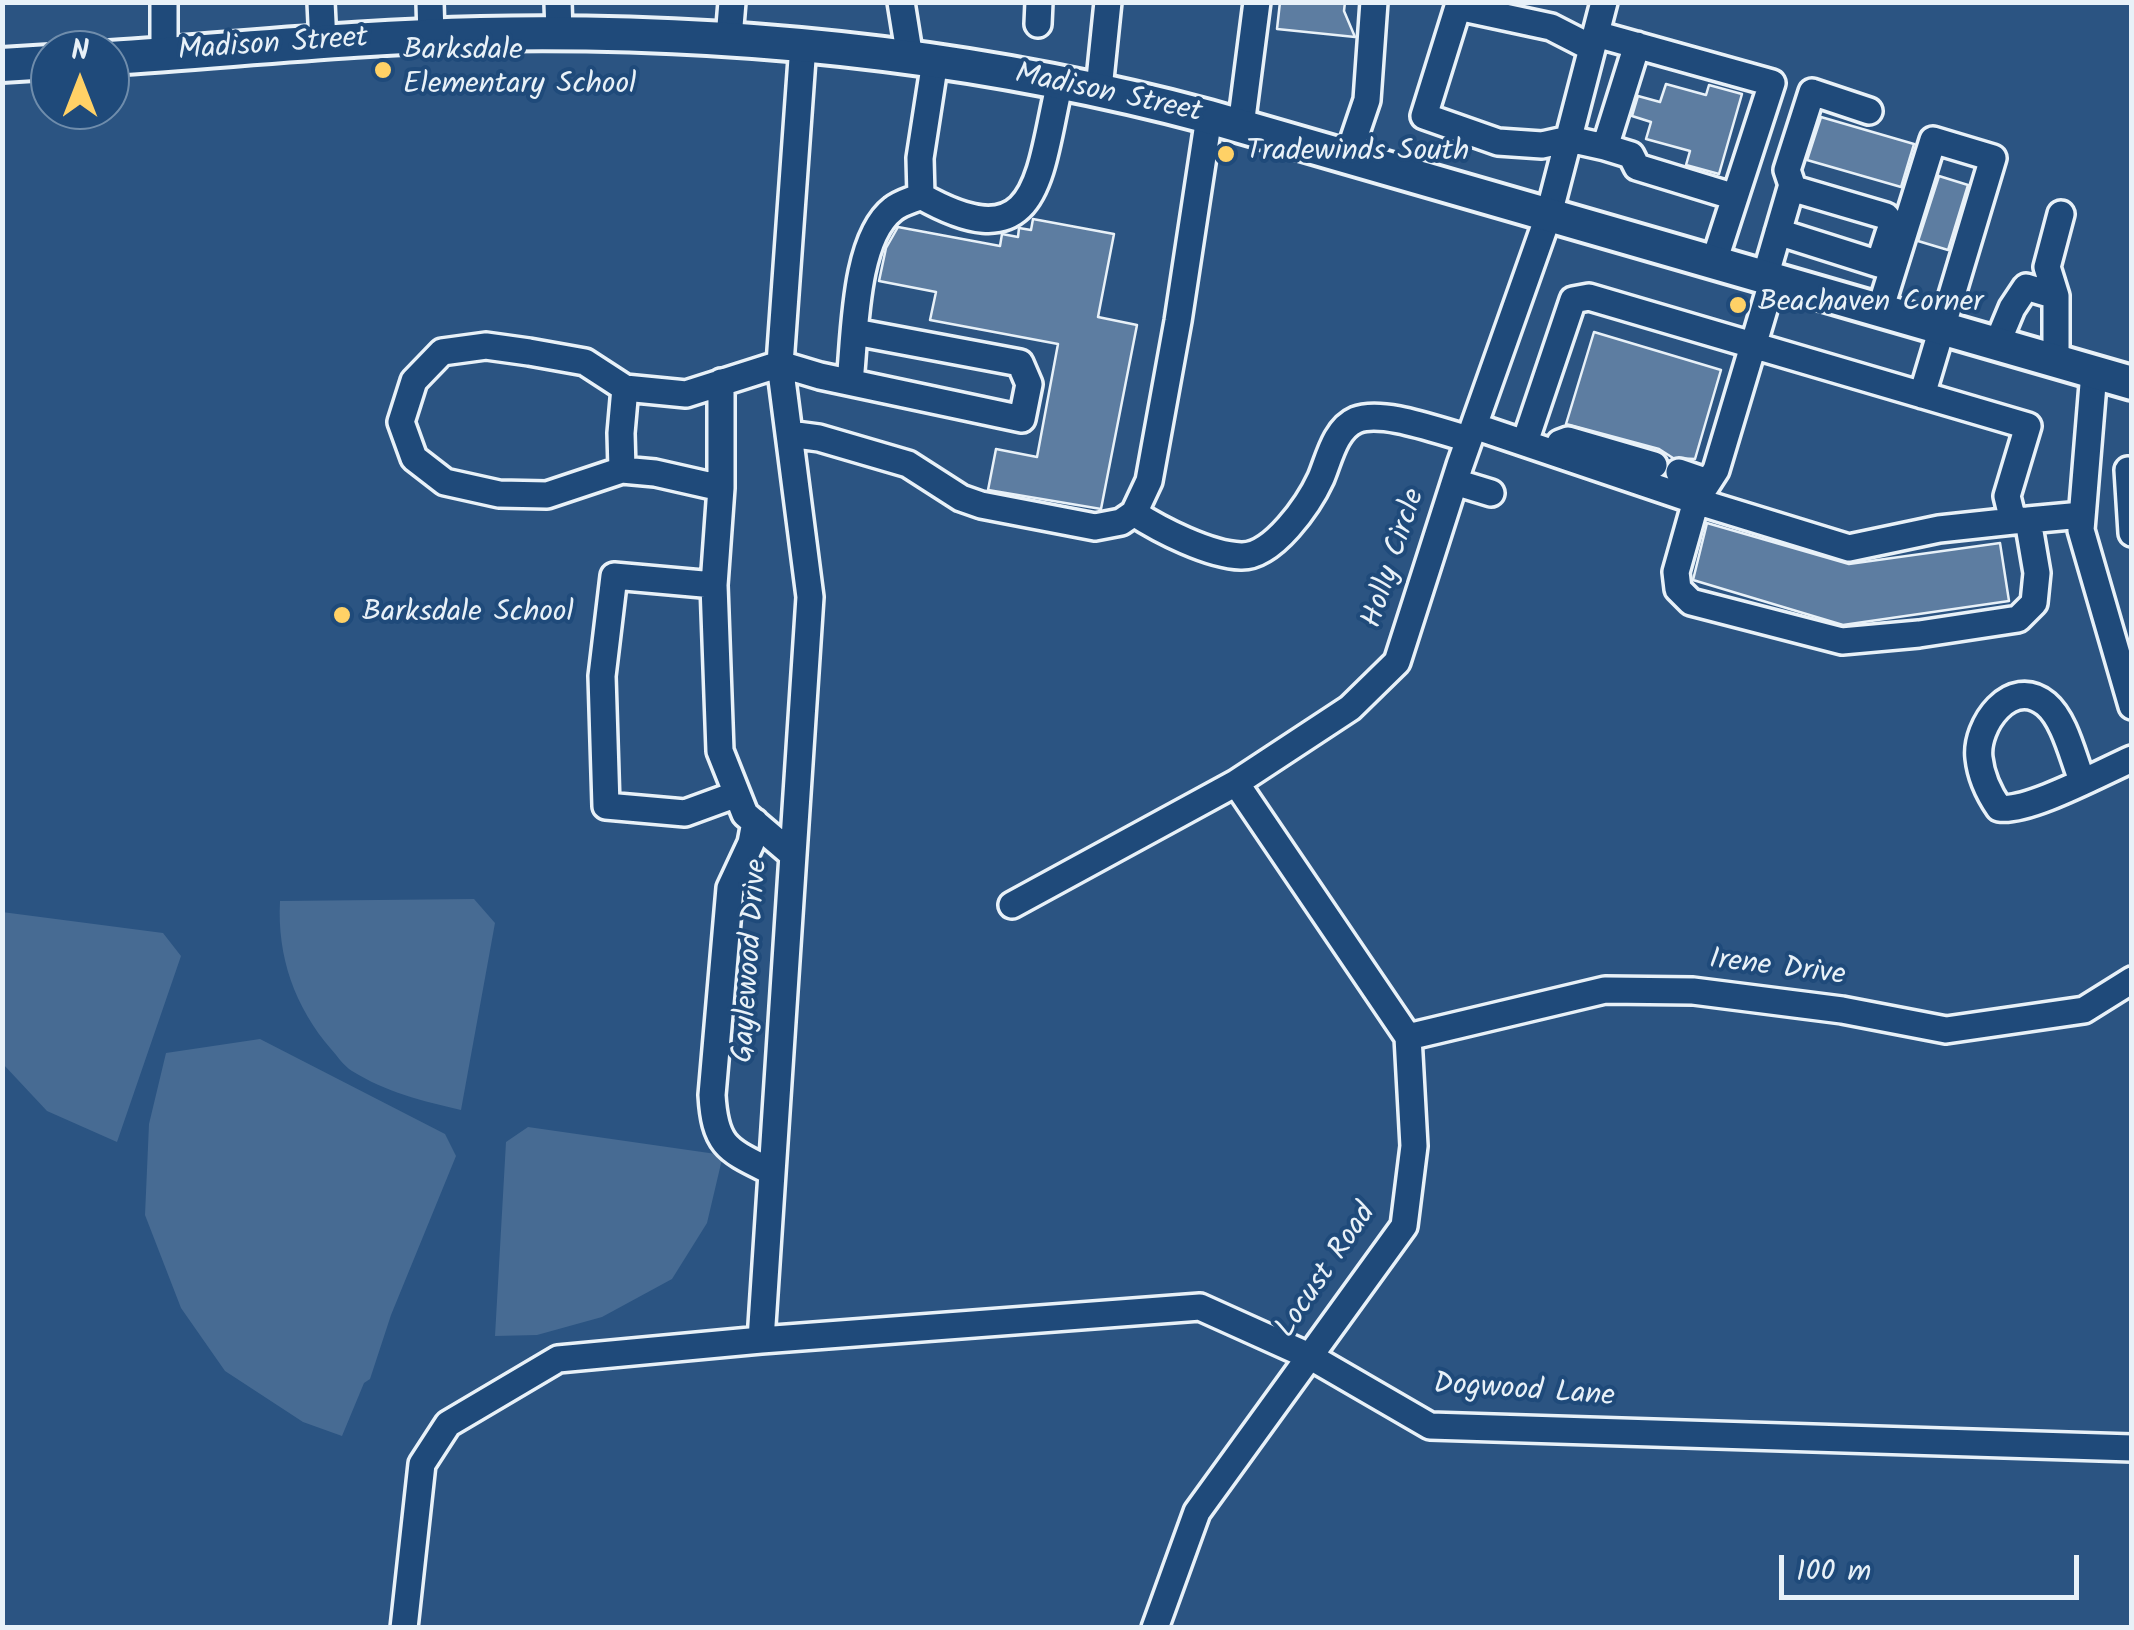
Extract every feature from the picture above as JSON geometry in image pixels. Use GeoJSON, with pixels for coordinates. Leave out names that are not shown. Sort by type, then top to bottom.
{"type":"FeatureCollection","features":[{"type":"Feature","properties":{"kind":"main road","name":"Madison Street"},"geometry":{"type":"LineString","coordinates":[[130,57],[431,36],[559,18],[923,59],[1099,89],[1209,117],[2132,383]]}},
{"type":"Feature","properties":{"kind":"main road"},"geometry":{"type":"LineString","coordinates":[[2,65],[30,63]]}},
{"type":"Feature","properties":{"kind":"street"},"geometry":{"type":"LineString","coordinates":[[164,2],[164,54]]}},
{"type":"Feature","properties":{"kind":"street"},"geometry":{"type":"LineString","coordinates":[[321,2],[323,43]]}},
{"type":"Feature","properties":{"kind":"street"},"geometry":{"type":"LineString","coordinates":[[430,2],[431,36]]}},
{"type":"Feature","properties":{"kind":"street"},"geometry":{"type":"LineString","coordinates":[[729,38],[732,2]]}},
{"type":"Feature","properties":{"kind":"street"},"geometry":{"type":"LineString","coordinates":[[901,2],[923,59],[921,196]]}},
{"type":"Feature","properties":{"kind":"street"},"geometry":{"type":"LineString","coordinates":[[1099,89],[1108,2]]}},
{"type":"Feature","properties":{"kind":"street"},"geometry":{"type":"LineString","coordinates":[[1241,126],[1256,2]]}},
{"type":"Feature","properties":{"kind":"street"},"geometry":{"type":"LineString","coordinates":[[1348,156],[1367,100],[1374,2]]}},
{"type":"Feature","properties":{"kind":"street","name":"Holly Circle"},"geometry":{"type":"LineString","coordinates":[[1012,904],[1236,782],[1350,708],[1396,662],[1454,482],[1549,214],[1604,2]]}},
{"type":"Feature","properties":{"kind":"street"},"geometry":{"type":"LineString","coordinates":[[1714,262],[1772,83],[1637,45],[1594,41],[1551,27],[1458,7],[1424,116],[1498,142],[1542,145],[1569,139],[1605,147],[1631,155],[1637,168],[1735,197]]}},
{"type":"Feature","properties":{"kind":"street"},"geometry":{"type":"LineString","coordinates":[[1605,147],[1637,45]]}},
{"type":"Feature","properties":{"kind":"street","name":"Gaylewood Drive"},"geometry":{"type":"LineString","coordinates":[[761,1340],[810,597],[780,364],[803,46]]}},
{"type":"Feature","properties":{"kind":"street"},"geometry":{"type":"LineString","coordinates":[[921,196],[949,212],[990,220],[1019,212],[1035,190],[1060,82]]}},
{"type":"Feature","properties":{"kind":"street"},"geometry":{"type":"LineString","coordinates":[[1533,445],[1573,300],[1588,297],[1750,346],[2028,426],[2007,496],[2020,521],[2037,573],[2034,602],[2018,619],[1842,641],[1692,602],[1678,590],[1676,572],[1702,492],[1716,470],[1750,346],[1769,278],[1778,232],[1793,188],[1787,170],[1812,92],[1870,111]]}},
{"type":"Feature","properties":{"kind":"street"},"geometry":{"type":"LineString","coordinates":[[789,434],[819,438],[908,464],[962,498],[980,504],[1095,527],[1121,522],[1134,512],[1149,481],[1209,117]]}},
{"type":"Feature","properties":{"kind":"street"},"geometry":{"type":"LineString","coordinates":[[1778,232],[1880,264],[1933,140],[1993,158],[1922,395]]}},
{"type":"Feature","properties":{"kind":"street"},"geometry":{"type":"LineString","coordinates":[[1793,188],[1886,216],[1898,226]]}},
{"type":"Feature","properties":{"kind":"street"},"geometry":{"type":"LineString","coordinates":[[850,382],[864,263],[878,226],[893,209],[921,196]]}},
{"type":"Feature","properties":{"kind":"street"},"geometry":{"type":"LineString","coordinates":[[2056,361],[2056,296],[2047,267],[2061,214]]}},
{"type":"Feature","properties":{"kind":"street"},"geometry":{"type":"LineString","coordinates":[[1880,310],[1898,226]]}},
{"type":"Feature","properties":{"kind":"street"},"geometry":{"type":"LineString","coordinates":[[1997,344],[2026,287],[2056,296]]}},
{"type":"Feature","properties":{"kind":"street"},"geometry":{"type":"LineString","coordinates":[[720,488],[655,472],[622,470],[547,495],[499,494],[445,482],[414,458],[401,422],[414,381],[442,352],[486,346],[584,362],[625,388],[686,394],[780,364],[1022,420],[1028,384],[1020,363],[856,332]]}},
{"type":"Feature","properties":{"kind":"street"},"geometry":{"type":"LineString","coordinates":[[2094,372],[2081,530],[2122,648],[2132,706]]}},
{"type":"Feature","properties":{"kind":"street"},"geometry":{"type":"LineString","coordinates":[[721,382],[714,586],[720,751],[745,814],[793,855]]}},
{"type":"Feature","properties":{"kind":"street"},"geometry":{"type":"LineString","coordinates":[[622,470],[625,388]]}},
{"type":"Feature","properties":{"kind":"street"},"geometry":{"type":"LineString","coordinates":[[1134,512],[1164,532],[1242,556],[1257,552],[1294,522],[1346,426],[1378,416],[1533,445],[1702,492],[1849,548],[1939,529],[2082,515]]}},
{"type":"Feature","properties":{"kind":"street"},"geometry":{"type":"LineString","coordinates":[[1533,445],[1568,440],[1667,468],[1702,492]]}},
{"type":"Feature","properties":{"kind":"street"},"geometry":{"type":"LineString","coordinates":[[2087,457],[2130,470],[2132,533]]}},
{"type":"Feature","properties":{"kind":"street"},"geometry":{"type":"LineString","coordinates":[[1454,482],[1491,493]]}},
{"type":"Feature","properties":{"kind":"street"},"geometry":{"type":"LineString","coordinates":[[714,586],[614,576],[602,676],[606,806],[685,813],[737,794]]}},
{"type":"Feature","properties":{"kind":"street"},"geometry":{"type":"LineString","coordinates":[[2082,780],[2055,714],[2045,703],[2032,696],[2016,698],[1987,718],[1978,757],[1986,789],[1999,808],[2012,810],[2082,780],[2132,758]]}},
{"type":"Feature","properties":{"kind":"street"},"geometry":{"type":"LineString","coordinates":[[1236,782],[1408,1037]]}},
{"type":"Feature","properties":{"kind":"street"},"geometry":{"type":"LineString","coordinates":[[755,822],[751,843],[730,888],[712,1111],[714,1127],[734,1153],[772,1172]]}},
{"type":"Feature","properties":{"kind":"street","name":"Irene Drive"},"geometry":{"type":"LineString","coordinates":[[1408,1037],[1605,990],[1693,991],[1842,1010],[1946,1030],[2084,1010],[2132,980]]}},
{"type":"Feature","properties":{"kind":"street","name":"Locust Road"},"geometry":{"type":"LineString","coordinates":[[1155,1628],[1197,1512],[1404,1226],[1414,1146],[1408,1037]]}},
{"type":"Feature","properties":{"kind":"street","name":"Dogwood Lane"},"geometry":{"type":"LineString","coordinates":[[761,1340],[1200,1307],[1311,1357],[1430,1426],[2132,1448]]}},
{"type":"Feature","properties":{"kind":"street"},"geometry":{"type":"LineString","coordinates":[[404,1628],[422,1464],[448,1424],[558,1359],[761,1340]]}},
{"type":"Feature","properties":{"kind":"shaded area"},"geometry":{"type":"Polygon","coordinates":[[[474,899],[495,923],[461,1110],[391,1090],[352,1071],[341,1061],[307,1016],[291,980],[282,942],[280,901],[474,899]]]}},
{"type":"Feature","properties":{"kind":"shaded area"},"geometry":{"type":"Polygon","coordinates":[[[2,912],[163,933],[181,956],[117,1142],[47,1111],[3,1064],[2,912]]]}},
{"type":"Feature","properties":{"kind":"shaded area"},"geometry":{"type":"Polygon","coordinates":[[[260,1039],[445,1134],[456,1156],[391,1315],[370,1379],[364,1383],[342,1436],[303,1422],[225,1371],[181,1308],[145,1215],[149,1124],[166,1053],[260,1039]]]}},
{"type":"Feature","properties":{"kind":"shaded area"},"geometry":{"type":"Polygon","coordinates":[[[528,1127],[723,1155],[707,1223],[672,1279],[602,1317],[537,1335],[495,1336],[506,1142],[528,1127]]]}},
{"type":"Feature","properties":{"kind":"building"},"geometry":{"type":"Polygon","coordinates":[[[1280,2],[1345,2],[1344,11],[1355,37],[1277,29],[1280,2]]]}},
{"type":"Feature","properties":{"kind":"building"},"geometry":{"type":"Polygon","coordinates":[[[1666,84],[1706,95],[1709,85],[1742,94],[1719,174],[1686,165],[1690,151],[1646,139],[1651,122],[1632,116],[1638,96],[1660,102],[1666,84]]]}},
{"type":"Feature","properties":{"kind":"building"},"geometry":{"type":"Polygon","coordinates":[[[1821,117],[1914,144],[1901,187],[1807,160],[1821,117]]]}},
{"type":"Feature","properties":{"kind":"building"},"geometry":{"type":"Polygon","coordinates":[[[1939,176],[1968,185],[1948,250],[1918,241],[1939,176]]]}},
{"type":"Feature","properties":{"kind":"building"},"geometry":{"type":"Polygon","coordinates":[[[1033,219],[1114,234],[1098,317],[1137,325],[1101,509],[988,490],[996,449],[1037,457],[1058,344],[930,320],[936,292],[879,281],[886,248],[898,227],[1000,246],[1002,234],[1018,237],[1019,228],[1031,230],[1033,219]]]}},
{"type":"Feature","properties":{"kind":"building"},"geometry":{"type":"Polygon","coordinates":[[[1594,332],[1721,370],[1695,459],[1673,458],[1659,449],[1566,424],[1594,332]]]}},
{"type":"Feature","properties":{"kind":"building"},"geometry":{"type":"Polygon","coordinates":[[[1707,523],[1849,564],[2000,543],[2009,601],[1843,625],[1693,580],[1707,523]]]}},
{"type":"Feature","properties":{"kind":"place","name":"Barksdale Elementary School"},"geometry":{"type":"Point","coordinates":[383,70]}},
{"type":"Feature","properties":{"kind":"place","name":"Tradewinds South"},"geometry":{"type":"Point","coordinates":[1226,154]}},
{"type":"Feature","properties":{"kind":"place","name":"Beachaven Corner"},"geometry":{"type":"Point","coordinates":[1738,305]}},
{"type":"Feature","properties":{"kind":"place","name":"Barksdale School"},"geometry":{"type":"Point","coordinates":[342,615]}}]}
